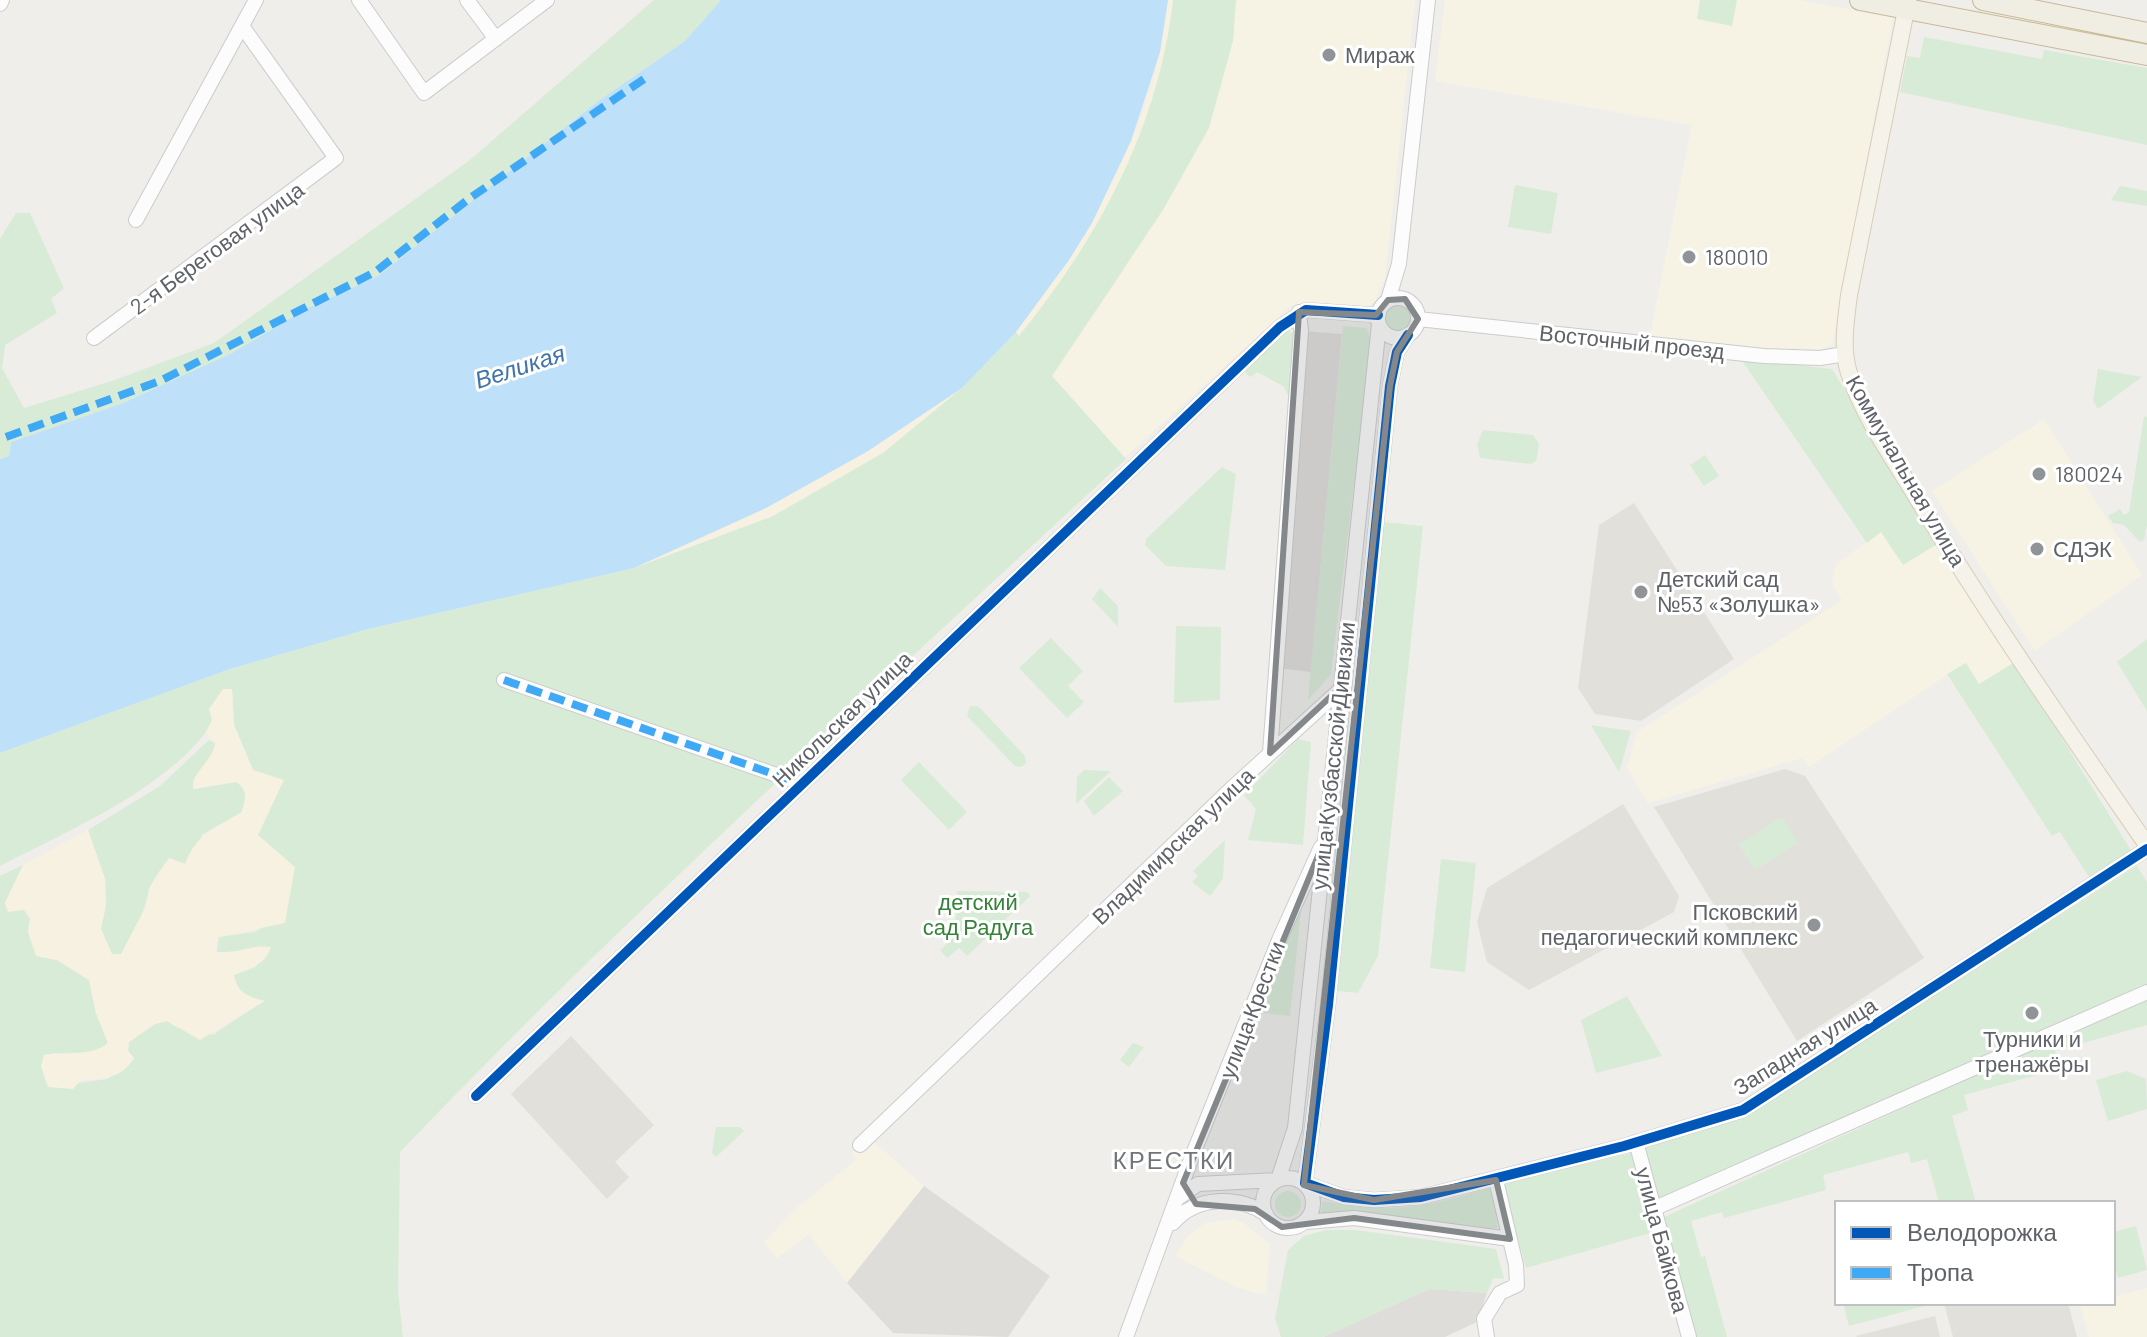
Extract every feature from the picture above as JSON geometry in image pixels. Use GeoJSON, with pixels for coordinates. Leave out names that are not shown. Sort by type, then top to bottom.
{"type":"FeatureCollection","features":[{"type":"Feature","properties":{"kind":"highway"},"geometry":{"type":"LineString","coordinates":[[1860,0],[1907,4],[2147,55]]}},
{"type":"Feature","properties":{"kind":"highway"},"geometry":{"type":"LineString","coordinates":[[1983,0],[2147,33]]}},
{"type":"Feature","properties":{"kind":"main road","name":"Коммунальная улица"},"geometry":{"type":"LineString","coordinates":[[1907,4],[1849,295],[1845,354],[1852,381],[1932,522],[2147,847]]}},
{"type":"Feature","properties":{"kind":"street"},"geometry":{"type":"LineString","coordinates":[[136,220],[256,0]]}},
{"type":"Feature","properties":{"kind":"street"},"geometry":{"type":"LineString","coordinates":[[359,0],[424,93],[547,0]]}},
{"type":"Feature","properties":{"kind":"street"},"geometry":{"type":"LineString","coordinates":[[467,0],[496,39]]}},
{"type":"Feature","properties":{"kind":"street","name":"улица Кузбасской Дивизии"},"geometry":{"type":"LineString","coordinates":[[1278,1180],[1295,1128],[1378,319],[1388,300],[1399,264],[1428,0]]}},
{"type":"Feature","properties":{"kind":"street","name":"2-я Береговая улица"},"geometry":{"type":"LineString","coordinates":[[94,338],[333,162],[336,155],[242,26]]}},
{"type":"Feature","properties":{"kind":"street","name":"улица Кузбасской Дивизии"},"geometry":{"type":"LineString","coordinates":[[1305,1183],[1328,1005],[1390,386],[1397,352],[1418,319],[1415,307],[1408,301],[1399,264]]}},
{"type":"Feature","properties":{"kind":"street"},"geometry":{"type":"LineString","coordinates":[[1388,300],[1399,298],[1408,301]]}},
{"type":"Feature","properties":{"kind":"street"},"geometry":{"type":"LineString","coordinates":[[1299,312],[1378,319],[1390,336],[1408,335]]}},
{"type":"Feature","properties":{"kind":"street","name":"Никольская улица"},"geometry":{"type":"LineString","coordinates":[[476,1096],[1299,312]]}},
{"type":"Feature","properties":{"kind":"street","name":"Владимирская улица"},"geometry":{"type":"LineString","coordinates":[[860,1145],[1270,753],[1301,331],[1299,312]]}},
{"type":"Feature","properties":{"kind":"street","name":"Восточный проезд"},"geometry":{"type":"LineString","coordinates":[[1418,319],[1764,356],[1820,358],[1845,354]]}},
{"type":"Feature","properties":{"kind":"street"},"geometry":{"type":"LineString","coordinates":[[504,680],[788,779]]}},
{"type":"Feature","properties":{"kind":"street"},"geometry":{"type":"LineString","coordinates":[[1270,753],[1341,689]]}},
{"type":"Feature","properties":{"kind":"street","name":"улица Крестки"},"geometry":{"type":"LineString","coordinates":[[1126,1337],[1279,940],[1325,839]]}},
{"type":"Feature","properties":{"kind":"street","name":"Западная улица"},"geometry":{"type":"LineString","coordinates":[[1305,1183],[1344,1197],[1374,1200],[1449,1192],[1743,1110],[2147,847]]}},
{"type":"Feature","properties":{"kind":"street"},"geometry":{"type":"LineString","coordinates":[[1653,1209],[2147,992]]}},
{"type":"Feature","properties":{"kind":"street","name":"улица Байкова"},"geometry":{"type":"LineString","coordinates":[[1636,1142],[1689,1337]]}},
{"type":"Feature","properties":{"kind":"street"},"geometry":{"type":"LineString","coordinates":[[1196,1204],[1182,1191],[1198,1184],[1288,1178],[1305,1183],[1314,1200],[1305,1222]]}},
{"type":"Feature","properties":{"kind":"street"},"geometry":{"type":"LineString","coordinates":[[1266,1214],[1264,1195],[1278,1180]]}},
{"type":"Feature","properties":{"kind":"street"},"geometry":{"type":"LineString","coordinates":[[1487,1337],[1484,1319],[1500,1293],[1517,1285],[1496,1180]]}},
{"type":"Feature","properties":{"kind":"street"},"geometry":{"type":"LineString","coordinates":[[1168,1229],[1188,1207],[1228,1202],[1266,1214],[1282,1227],[1354,1218],[1510,1239]]}},
{"type":"Feature","properties":{"kind":"highlighted area"},"geometry":{"type":"Polygon","coordinates":[[[1405,299],[1418,319],[1397,352],[1390,386],[1304,1185],[1374,1200],[1496,1180],[1510,1239],[1354,1218],[1282,1227],[1255,1209],[1196,1204],[1183,1183],[1325,839],[1342,686],[1270,753],[1299,312],[1376,315],[1388,300],[1405,299]]]}},
{"type":"Feature","properties":{"kind":"shaded area"},"geometry":{"type":"Polygon","coordinates":[[[1236,0],[1415,0],[1385,278],[1375,301],[1368,307],[1291,306],[1125,457],[1052,376],[1124,270],[1233,41],[1236,0]]]}},
{"type":"Feature","properties":{"kind":"shaded area"},"geometry":{"type":"Polygon","coordinates":[[[1445,0],[1797,0],[1893,17],[1832,345],[1812,354],[1650,336],[1692,125],[1435,81],[1445,0]]]}},
{"type":"Feature","properties":{"kind":"shaded area"},"geometry":{"type":"Polygon","coordinates":[[[1304,331],[1342,334],[1311,672],[1278,668],[1304,331]]]}},
{"type":"Feature","properties":{"kind":"shaded area"},"geometry":{"type":"Polygon","coordinates":[[[2044,419],[2142,575],[2035,651],[1932,491],[2044,419]]]}},
{"type":"Feature","properties":{"kind":"shaded area","name":"Детский сад №53 «Золушка»"},"geometry":{"type":"Polygon","coordinates":[[[1634,503],[1734,659],[1641,721],[1595,714],[1578,688],[1599,525],[1634,503]]]}},
{"type":"Feature","properties":{"kind":"shaded area"},"geometry":{"type":"Polygon","coordinates":[[[1881,531],[1939,543],[2015,662],[1979,685],[1965,663],[1809,767],[1802,758],[1648,803],[1627,768],[1637,732],[1842,600],[1832,583],[1836,565],[1881,531]]]}},
{"type":"Feature","properties":{"kind":"shaded area","name":"Псковский педагогический комплекс"},"geometry":{"type":"Polygon","coordinates":[[[1785,769],[1805,776],[1924,958],[1797,1041],[1654,807],[1785,769]]]}},
{"type":"Feature","properties":{"kind":"shaded area"},"geometry":{"type":"Polygon","coordinates":[[[1623,804],[1679,896],[1674,912],[1529,990],[1487,962],[1477,922],[1487,888],[1623,804]]]}},
{"type":"Feature","properties":{"kind":"shaded area"},"geometry":{"type":"Polygon","coordinates":[[[571,1036],[654,1125],[615,1162],[629,1177],[607,1199],[511,1094],[571,1036]]]}},
{"type":"Feature","properties":{"kind":"shaded area"},"geometry":{"type":"Polygon","coordinates":[[[869,1138],[924,1186],[847,1283],[809,1234],[777,1258],[764,1242],[797,1208],[857,1159],[852,1153],[869,1138]]]}},
{"type":"Feature","properties":{"kind":"shaded area"},"geometry":{"type":"Polygon","coordinates":[[[924,1186],[1050,1276],[1008,1337],[893,1333],[847,1283],[924,1186]]]}},
{"type":"Feature","properties":{"kind":"shaded area"},"geometry":{"type":"Polygon","coordinates":[[[1232,1219],[1245,1224],[1270,1244],[1266,1295],[1236,1287],[1175,1256],[1189,1235],[1205,1223],[1232,1219]]]}},
{"type":"Feature","properties":{"kind":"shaded area"},"geometry":{"type":"Polygon","coordinates":[[[2147,1288],[2147,1337],[2089,1337],[2080,1306],[2115,1305],[2115,1296],[2147,1288]]]}},
{"type":"Feature","properties":{"kind":"shaded area"},"geometry":{"type":"Polygon","coordinates":[[[1429,1289],[1487,1293],[1477,1322],[1445,1337],[1323,1337],[1429,1289]]]}},
{"type":"Feature","properties":{"kind":"shaded area"},"geometry":{"type":"Polygon","coordinates":[[[1945,1305],[2069,1305],[2077,1337],[1953,1337],[1945,1305]]]}},
{"type":"Feature","properties":{"kind":"shaded area"},"geometry":{"type":"Polygon","coordinates":[[[1935,1316],[1940,1337],[1856,1336],[1935,1316]]]}},
{"type":"Feature","properties":{"kind":"green space"},"geometry":{"type":"Polygon","coordinates":[[[654,0],[721,0],[685,41],[597,102],[378,276],[306,309],[232,353],[123,403],[11,442],[9,456],[0,459],[0,239],[16,213],[30,213],[64,288],[51,299],[57,313],[5,345],[2,368],[24,408],[112,381],[214,343],[470,160],[654,0]]]}},
{"type":"Feature","properties":{"kind":"green space"},"geometry":{"type":"Polygon","coordinates":[[[1173,0],[1236,0],[1233,41],[1209,128],[1163,210],[1052,376],[1126,459],[667,886],[400,1152],[398,1291],[403,1337],[0,1337],[0,876],[23,865],[5,903],[24,910],[30,919],[28,932],[40,957],[57,960],[89,980],[96,1013],[108,1043],[82,1053],[54,1053],[41,1066],[48,1087],[108,1079],[134,1058],[128,1051],[129,1042],[155,1024],[167,1021],[176,1027],[213,1035],[263,1001],[241,990],[234,975],[256,967],[260,945],[242,953],[217,952],[219,937],[255,932],[264,926],[253,770],[234,725],[232,689],[206,732],[187,754],[164,773],[111,808],[0,866],[0,753],[230,669],[368,629],[634,568],[773,516],[962,388],[1016,332],[1019,335],[1075,259],[1120,178],[1154,92],[1173,0]]]}},
{"type":"Feature","properties":{"kind":"green space"},"geometry":{"type":"Polygon","coordinates":[[[1700,0],[1737,0],[1732,26],[1697,19],[1700,0]]]}},
{"type":"Feature","properties":{"kind":"green space"},"geometry":{"type":"Polygon","coordinates":[[[1924,37],[2042,59],[2044,50],[2147,68],[2147,145],[1900,92],[1907,56],[1920,58],[1924,37]]]}},
{"type":"Feature","properties":{"kind":"green space"},"geometry":{"type":"Polygon","coordinates":[[[1515,185],[1558,193],[1551,234],[1508,227],[1515,185]]]}},
{"type":"Feature","properties":{"kind":"green space"},"geometry":{"type":"Polygon","coordinates":[[[2120,186],[2147,191],[2147,206],[2111,200],[2120,186]]]}},
{"type":"Feature","properties":{"kind":"green space"},"geometry":{"type":"Polygon","coordinates":[[[1398,303],[1409,307],[1413,318],[1409,329],[1398,333],[1387,329],[1383,318],[1387,307],[1398,303]]]}},
{"type":"Feature","properties":{"kind":"green space"},"geometry":{"type":"Polygon","coordinates":[[[1343,326],[1367,328],[1371,344],[1331,674],[1308,700],[1343,326]]]}},
{"type":"Feature","properties":{"kind":"green space"},"geometry":{"type":"Polygon","coordinates":[[[1284,330],[1295,333],[1289,397],[1283,386],[1257,372],[1251,377],[1246,374],[1246,369],[1284,330]]]}},
{"type":"Feature","properties":{"kind":"green space"},"geometry":{"type":"Polygon","coordinates":[[[1754,360],[1832,369],[1939,543],[1903,565],[1881,532],[1867,543],[1743,362],[1754,360]]]}},
{"type":"Feature","properties":{"kind":"green space"},"geometry":{"type":"Polygon","coordinates":[[[2098,369],[2142,377],[2098,409],[2093,401],[2098,369]]]}},
{"type":"Feature","properties":{"kind":"green space"},"geometry":{"type":"Polygon","coordinates":[[[2144,416],[2147,417],[2147,525],[2144,540],[2140,542],[2124,525],[2113,523],[2108,516],[2120,509],[2124,515],[2129,512],[2144,416]]]}},
{"type":"Feature","properties":{"kind":"green space"},"geometry":{"type":"Polygon","coordinates":[[[1483,430],[1533,435],[1539,444],[1536,461],[1531,464],[1480,458],[1477,444],[1483,430]]]}},
{"type":"Feature","properties":{"kind":"green space"},"geometry":{"type":"Polygon","coordinates":[[[1705,455],[1719,476],[1704,486],[1690,465],[1705,455]]]}},
{"type":"Feature","properties":{"kind":"green space"},"geometry":{"type":"Polygon","coordinates":[[[1222,467],[1236,474],[1225,570],[1166,566],[1145,545],[1146,539],[1222,467]]]}},
{"type":"Feature","properties":{"kind":"green space"},"geometry":{"type":"Polygon","coordinates":[[[1382,522],[1423,526],[1378,956],[1358,993],[1328,990],[1382,522]]]}},
{"type":"Feature","properties":{"kind":"green space"},"geometry":{"type":"Polygon","coordinates":[[[1100,588],[1118,606],[1118,627],[1092,599],[1100,588]]]}},
{"type":"Feature","properties":{"kind":"green space"},"geometry":{"type":"Polygon","coordinates":[[[1176,626],[1221,627],[1220,700],[1174,703],[1176,626]]]}},
{"type":"Feature","properties":{"kind":"green space"},"geometry":{"type":"Polygon","coordinates":[[[1051,638],[1083,671],[1068,686],[1084,702],[1067,718],[1019,668],[1051,638]]]}},
{"type":"Feature","properties":{"kind":"green space"},"geometry":{"type":"Polygon","coordinates":[[[2147,639],[2147,711],[2117,662],[2147,639]]]}},
{"type":"Feature","properties":{"kind":"green space"},"geometry":{"type":"Polygon","coordinates":[[[2015,662],[2132,852],[2091,880],[2060,832],[2052,836],[1947,674],[1966,663],[1979,684],[2015,662]]]}},
{"type":"Feature","properties":{"kind":"green space"},"geometry":{"type":"Polygon","coordinates":[[[970,706],[978,706],[1025,756],[1026,763],[1021,767],[1015,766],[967,716],[970,706]]]}},
{"type":"Feature","properties":{"kind":"green space"},"geometry":{"type":"Polygon","coordinates":[[[1591,725],[1631,731],[1619,772],[1591,725]]]}},
{"type":"Feature","properties":{"kind":"green space"},"geometry":{"type":"Polygon","coordinates":[[[1298,739],[1311,742],[1303,845],[1248,840],[1256,809],[1244,795],[1298,739]]]}},
{"type":"Feature","properties":{"kind":"green space"},"geometry":{"type":"Polygon","coordinates":[[[209,740],[215,743],[214,752],[193,780],[194,789],[236,782],[244,792],[242,812],[203,834],[185,864],[169,858],[152,882],[131,940],[121,954],[112,954],[101,929],[106,905],[105,879],[88,830],[160,786],[209,740]]]}},
{"type":"Feature","properties":{"kind":"green space"},"geometry":{"type":"Polygon","coordinates":[[[919,762],[967,812],[949,830],[901,780],[919,762]]]}},
{"type":"Feature","properties":{"kind":"green space"},"geometry":{"type":"Polygon","coordinates":[[[1084,770],[1111,771],[1076,804],[1077,777],[1084,770]]]}},
{"type":"Feature","properties":{"kind":"green space"},"geometry":{"type":"Polygon","coordinates":[[[1109,777],[1123,791],[1094,816],[1084,801],[1109,777]]]}},
{"type":"Feature","properties":{"kind":"green space"},"geometry":{"type":"Polygon","coordinates":[[[1782,817],[1798,843],[1755,870],[1739,844],[1782,817]]]}},
{"type":"Feature","properties":{"kind":"green space"},"geometry":{"type":"Polygon","coordinates":[[[1225,840],[1223,879],[1210,896],[1192,882],[1198,876],[1193,871],[1225,840]]]}},
{"type":"Feature","properties":{"kind":"green space"},"geometry":{"type":"Polygon","coordinates":[[[1441,859],[1476,863],[1465,972],[1430,968],[1441,859]]]}},
{"type":"Feature","properties":{"kind":"green space"},"geometry":{"type":"Polygon","coordinates":[[[2137,866],[2147,882],[2147,987],[1661,1201],[1656,1196],[1644,1150],[1653,1140],[1750,1113],[2137,866]]]}},
{"type":"Feature","properties":{"kind":"green space","name":"детский сад Радуга"},"geometry":{"type":"Polygon","coordinates":[[[957,891],[1027,892],[1030,896],[967,956],[959,948],[947,958],[940,950],[955,936],[957,891]]]}},
{"type":"Feature","properties":{"kind":"green space"},"geometry":{"type":"Polygon","coordinates":[[[1302,901],[1290,1016],[1255,1012],[1302,901]]]}},
{"type":"Feature","properties":{"kind":"green space"},"geometry":{"type":"Polygon","coordinates":[[[1627,996],[1662,1056],[1596,1073],[1581,1020],[1627,996]]]}},
{"type":"Feature","properties":{"kind":"green space"},"geometry":{"type":"Polygon","coordinates":[[[2147,997],[2147,1025],[2055,1051],[2059,1069],[1964,1095],[1968,1110],[1952,1116],[1975,1201],[1938,1201],[1927,1159],[1911,1163],[1908,1152],[1823,1175],[1826,1190],[1724,1218],[1722,1212],[1691,1221],[1701,1257],[1705,1256],[1727,1337],[1694,1337],[1662,1218],[2147,997]]]}},
{"type":"Feature","properties":{"kind":"green space"},"geometry":{"type":"Polygon","coordinates":[[[1133,1043],[1144,1047],[1129,1067],[1120,1060],[1133,1043]]]}},
{"type":"Feature","properties":{"kind":"green space"},"geometry":{"type":"Polygon","coordinates":[[[2127,1071],[2146,1079],[2147,1109],[2108,1121],[2096,1080],[2127,1071]]]}},
{"type":"Feature","properties":{"kind":"green space"},"geometry":{"type":"Polygon","coordinates":[[[716,1127],[740,1127],[744,1131],[716,1157],[712,1153],[716,1127]]]}},
{"type":"Feature","properties":{"kind":"green space"},"geometry":{"type":"Polygon","coordinates":[[[1632,1153],[1654,1232],[1526,1268],[1503,1183],[1632,1153]]]}},
{"type":"Feature","properties":{"kind":"green space"},"geometry":{"type":"Polygon","coordinates":[[[1492,1187],[1498,1228],[1454,1227],[1365,1215],[1321,1213],[1322,1201],[1368,1207],[1408,1207],[1492,1187]]]}},
{"type":"Feature","properties":{"kind":"green space"},"geometry":{"type":"Polygon","coordinates":[[[1288,1191],[1297,1195],[1301,1204],[1297,1213],[1288,1217],[1279,1213],[1275,1204],[1279,1195],[1288,1191]]]}},
{"type":"Feature","properties":{"kind":"green space"},"geometry":{"type":"Polygon","coordinates":[[[2136,1226],[2147,1270],[2118,1278],[2115,1231],[2136,1226]]]}},
{"type":"Feature","properties":{"kind":"green space"},"geometry":{"type":"Polygon","coordinates":[[[1326,1230],[1356,1230],[1496,1249],[1504,1279],[1493,1278],[1487,1293],[1429,1289],[1323,1337],[1281,1337],[1275,1319],[1288,1250],[1304,1236],[1326,1230]]]}},
{"type":"Feature","properties":{"kind":"green space"},"geometry":{"type":"Polygon","coordinates":[[[1844,1305],[1928,1305],[1849,1326],[1844,1305]]]}},
{"type":"Feature","properties":{"kind":"sand"},"geometry":{"type":"Polygon","coordinates":[[[1168,0],[1173,0],[1165,47],[1139,137],[1099,220],[1075,260],[1019,336],[1016,332],[1093,217],[1134,134],[1161,46],[1168,0]]]}},
{"type":"Feature","properties":{"kind":"sand"},"geometry":{"type":"Polygon","coordinates":[[[962,388],[883,453],[773,516],[634,568],[766,508],[868,451],[962,388]]]}},
{"type":"Feature","properties":{"kind":"sand"},"geometry":{"type":"Polygon","coordinates":[[[223,689],[232,689],[234,725],[253,770],[284,780],[258,835],[295,867],[285,923],[219,937],[215,946],[217,952],[271,947],[261,962],[234,975],[244,993],[265,1001],[200,1040],[167,1021],[155,1024],[129,1042],[128,1051],[134,1058],[117,1074],[81,1080],[73,1089],[48,1087],[41,1066],[44,1055],[86,1052],[108,1043],[96,1013],[89,980],[57,960],[36,956],[28,932],[30,919],[24,910],[8,912],[5,903],[23,865],[88,830],[105,879],[106,905],[101,929],[112,954],[121,954],[146,906],[149,889],[169,858],[185,864],[201,839],[242,812],[244,792],[236,782],[193,789],[196,777],[215,743],[206,732],[212,720],[209,709],[223,689]]]}},
{"type":"Feature","properties":{"kind":"water","name":"Великая"},"geometry":{"type":"Polygon","coordinates":[[[721,0],[1168,0],[1160,52],[1131,141],[1092,223],[1069,260],[1016,332],[962,388],[868,451],[766,508],[634,568],[368,629],[230,669],[0,753],[0,459],[9,456],[11,442],[123,403],[232,353],[306,309],[378,276],[597,102],[685,41],[721,0]]]}},
{"type":"Feature","properties":{"kind":"marked path"},"geometry":{"type":"LineString","coordinates":[[6,437],[160,381],[375,272],[470,198],[644,79]]}},
{"type":"Feature","properties":{"kind":"marked path"},"geometry":{"type":"LineString","coordinates":[[504,680],[788,779]]}},
{"type":"Feature","properties":{"kind":"cycle path"},"geometry":{"type":"LineString","coordinates":[[476,1096],[1280,327],[1306,310],[1378,315]]}},
{"type":"Feature","properties":{"kind":"cycle path"},"geometry":{"type":"LineString","coordinates":[[1408,335],[1397,352],[1390,386],[1328,1005],[1305,1183],[1344,1197],[1374,1200],[1421,1197],[1624,1146],[1743,1110],[2147,849]]}},
{"type":"Feature","properties":{"kind":"place","name":"Мираж"},"geometry":{"type":"Point","coordinates":[1329,55]}},
{"type":"Feature","properties":{"kind":"place","name":"180010"},"geometry":{"type":"Point","coordinates":[1689,257]}},
{"type":"Feature","properties":{"kind":"place","name":"180024"},"geometry":{"type":"Point","coordinates":[2039,474]}},
{"type":"Feature","properties":{"kind":"place","name":"СДЭК"},"geometry":{"type":"Point","coordinates":[2037,549]}},
{"type":"Feature","properties":{"kind":"place","name":"Детский сад №53 «Золушка»"},"geometry":{"type":"Point","coordinates":[1641,592]}},
{"type":"Feature","properties":{"kind":"place","name":"Псковский педагогический комплекс"},"geometry":{"type":"Point","coordinates":[1814,925]}},
{"type":"Feature","properties":{"kind":"place","name":"Турники и тренажёры"},"geometry":{"type":"Point","coordinates":[2032,1013]}},
{"type":"Feature","properties":{"kind":"district","name":"КРЕСТКИ"},"geometry":{"type":"Point","coordinates":[1174,1161]}}]}
